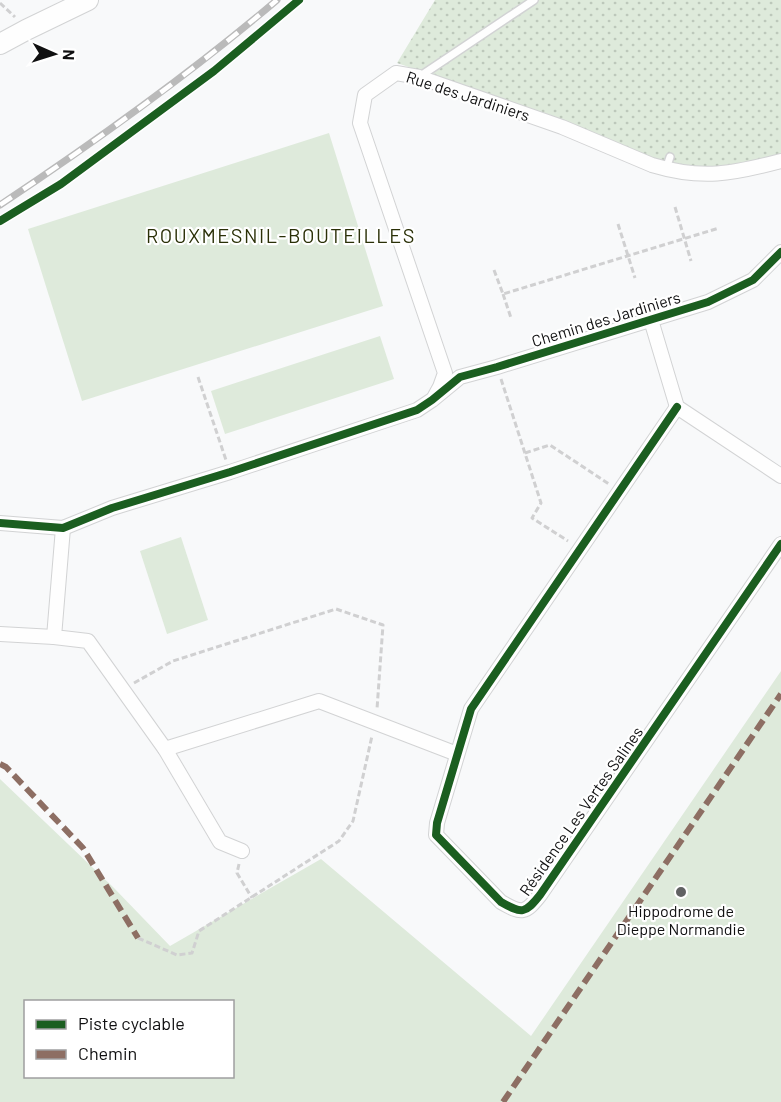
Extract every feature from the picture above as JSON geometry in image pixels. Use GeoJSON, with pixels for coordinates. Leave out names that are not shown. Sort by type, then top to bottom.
{"type":"FeatureCollection","features":[{"type":"Feature","properties":{"kind":"main road"},"geometry":{"type":"LineString","coordinates":[[0,44],[88,0]]}},
{"type":"Feature","properties":{"kind":"street","name":"Rue des Jardiniers"},"geometry":{"type":"LineString","coordinates":[[432,400],[445,373],[360,123],[365,95],[396,73],[419,77],[562,127],[652,165],[668,163],[691,174],[716,175],[748,170],[781,161]]}},
{"type":"Feature","properties":{"kind":"street","name":"Chemin des Jardiniers"},"geometry":{"type":"LineString","coordinates":[[63,528],[112,508],[230,472],[417,410],[460,377],[708,302],[753,280],[781,252]]}},
{"type":"Feature","properties":{"kind":"street"},"geometry":{"type":"LineString","coordinates":[[651,320],[677,407],[781,477]]}},
{"type":"Feature","properties":{"kind":"street","name":"Résidence Les Vertes Salines"},"geometry":{"type":"LineString","coordinates":[[677,407],[471,709],[436,823],[436,835],[501,902],[522,911],[530,908],[781,544]]}},
{"type":"Feature","properties":{"kind":"street"},"geometry":{"type":"LineString","coordinates":[[0,523],[63,528],[54,637]]}},
{"type":"Feature","properties":{"kind":"street"},"geometry":{"type":"LineString","coordinates":[[0,634],[88,641],[165,749],[220,842],[242,851]]}},
{"type":"Feature","properties":{"kind":"street"},"geometry":{"type":"LineString","coordinates":[[165,749],[319,701],[457,754]]}},
{"type":"Feature","properties":{"kind":"lane"},"geometry":{"type":"LineString","coordinates":[[419,77],[534,0]]}},
{"type":"Feature","properties":{"kind":"path"},"geometry":{"type":"LineString","coordinates":[[675,207],[691,261]]}},
{"type":"Feature","properties":{"kind":"path"},"geometry":{"type":"LineString","coordinates":[[618,224],[635,278]]}},
{"type":"Feature","properties":{"kind":"path"},"geometry":{"type":"LineString","coordinates":[[503,294],[719,228]]}},
{"type":"Feature","properties":{"kind":"path"},"geometry":{"type":"LineString","coordinates":[[494,270],[511,318]]}},
{"type":"Feature","properties":{"kind":"path"},"geometry":{"type":"LineString","coordinates":[[497,367],[541,503],[532,518],[580,549]]}},
{"type":"Feature","properties":{"kind":"path"},"geometry":{"type":"LineString","coordinates":[[198,377],[230,472]]}},
{"type":"Feature","properties":{"kind":"path"},"geometry":{"type":"LineString","coordinates":[[525,453],[550,445],[620,491]]}},
{"type":"Feature","properties":{"kind":"path"},"geometry":{"type":"LineString","coordinates":[[122,689],[172,661],[336,609],[383,625],[376,723],[353,821],[339,841],[199,931],[192,952],[177,955],[138,938]]}},
{"type":"Feature","properties":{"kind":"path"},"geometry":{"type":"LineString","coordinates":[[242,851],[237,873],[252,898]]}},
{"type":"Feature","properties":{"kind":"green space"},"geometry":{"type":"Polygon","coordinates":[[[435,0],[781,0],[781,154],[722,168],[669,167],[568,122],[397,63],[435,0]]]}},
{"type":"Feature","properties":{"kind":"green space"},"geometry":{"type":"Polygon","coordinates":[[[329,133],[383,306],[82,401],[28,229],[329,133]]]}},
{"type":"Feature","properties":{"kind":"green space"},"geometry":{"type":"Polygon","coordinates":[[[380,336],[394,379],[225,434],[211,391],[380,336]]]}},
{"type":"Feature","properties":{"kind":"green space"},"geometry":{"type":"Polygon","coordinates":[[[181,537],[208,620],[167,634],[140,551],[181,537]]]}},
{"type":"Feature","properties":{"kind":"green space"},"geometry":{"type":"Polygon","coordinates":[[[781,671],[781,1102],[0,1102],[0,779],[114,888],[170,946],[321,859],[531,1036],[781,671]]]}},
{"type":"Feature","properties":{"kind":"railway"},"geometry":{"type":"LineString","coordinates":[[0,205],[142,107],[277,0]]}},
{"type":"Feature","properties":{"kind":"marked path"},"geometry":{"type":"LineString","coordinates":[[503,1102],[781,694]]}},
{"type":"Feature","properties":{"kind":"marked path"},"geometry":{"type":"LineString","coordinates":[[0,764],[6,767],[83,848],[138,938]]}},
{"type":"Feature","properties":{"kind":"cycle path"},"geometry":{"type":"LineString","coordinates":[[0,221],[61,184],[214,71],[299,0]]}},
{"type":"Feature","properties":{"kind":"cycle path"},"geometry":{"type":"LineString","coordinates":[[0,523],[63,528],[112,508],[230,472],[417,410],[460,377],[708,302],[753,280],[781,252]]}},
{"type":"Feature","properties":{"kind":"cycle path"},"geometry":{"type":"LineString","coordinates":[[677,407],[471,709],[437,823],[436,835],[501,902],[514,909],[523,910],[531,906],[540,895],[781,544]]}},
{"type":"Feature","properties":{"kind":"place","name":"Hippodrome de Dieppe Normandie"},"geometry":{"type":"Point","coordinates":[681,892]}},
{"type":"Feature","properties":{"kind":"district","name":"ROUXMESNIL-BOUTEILLES"},"geometry":{"type":"Point","coordinates":[281,236]}}]}
